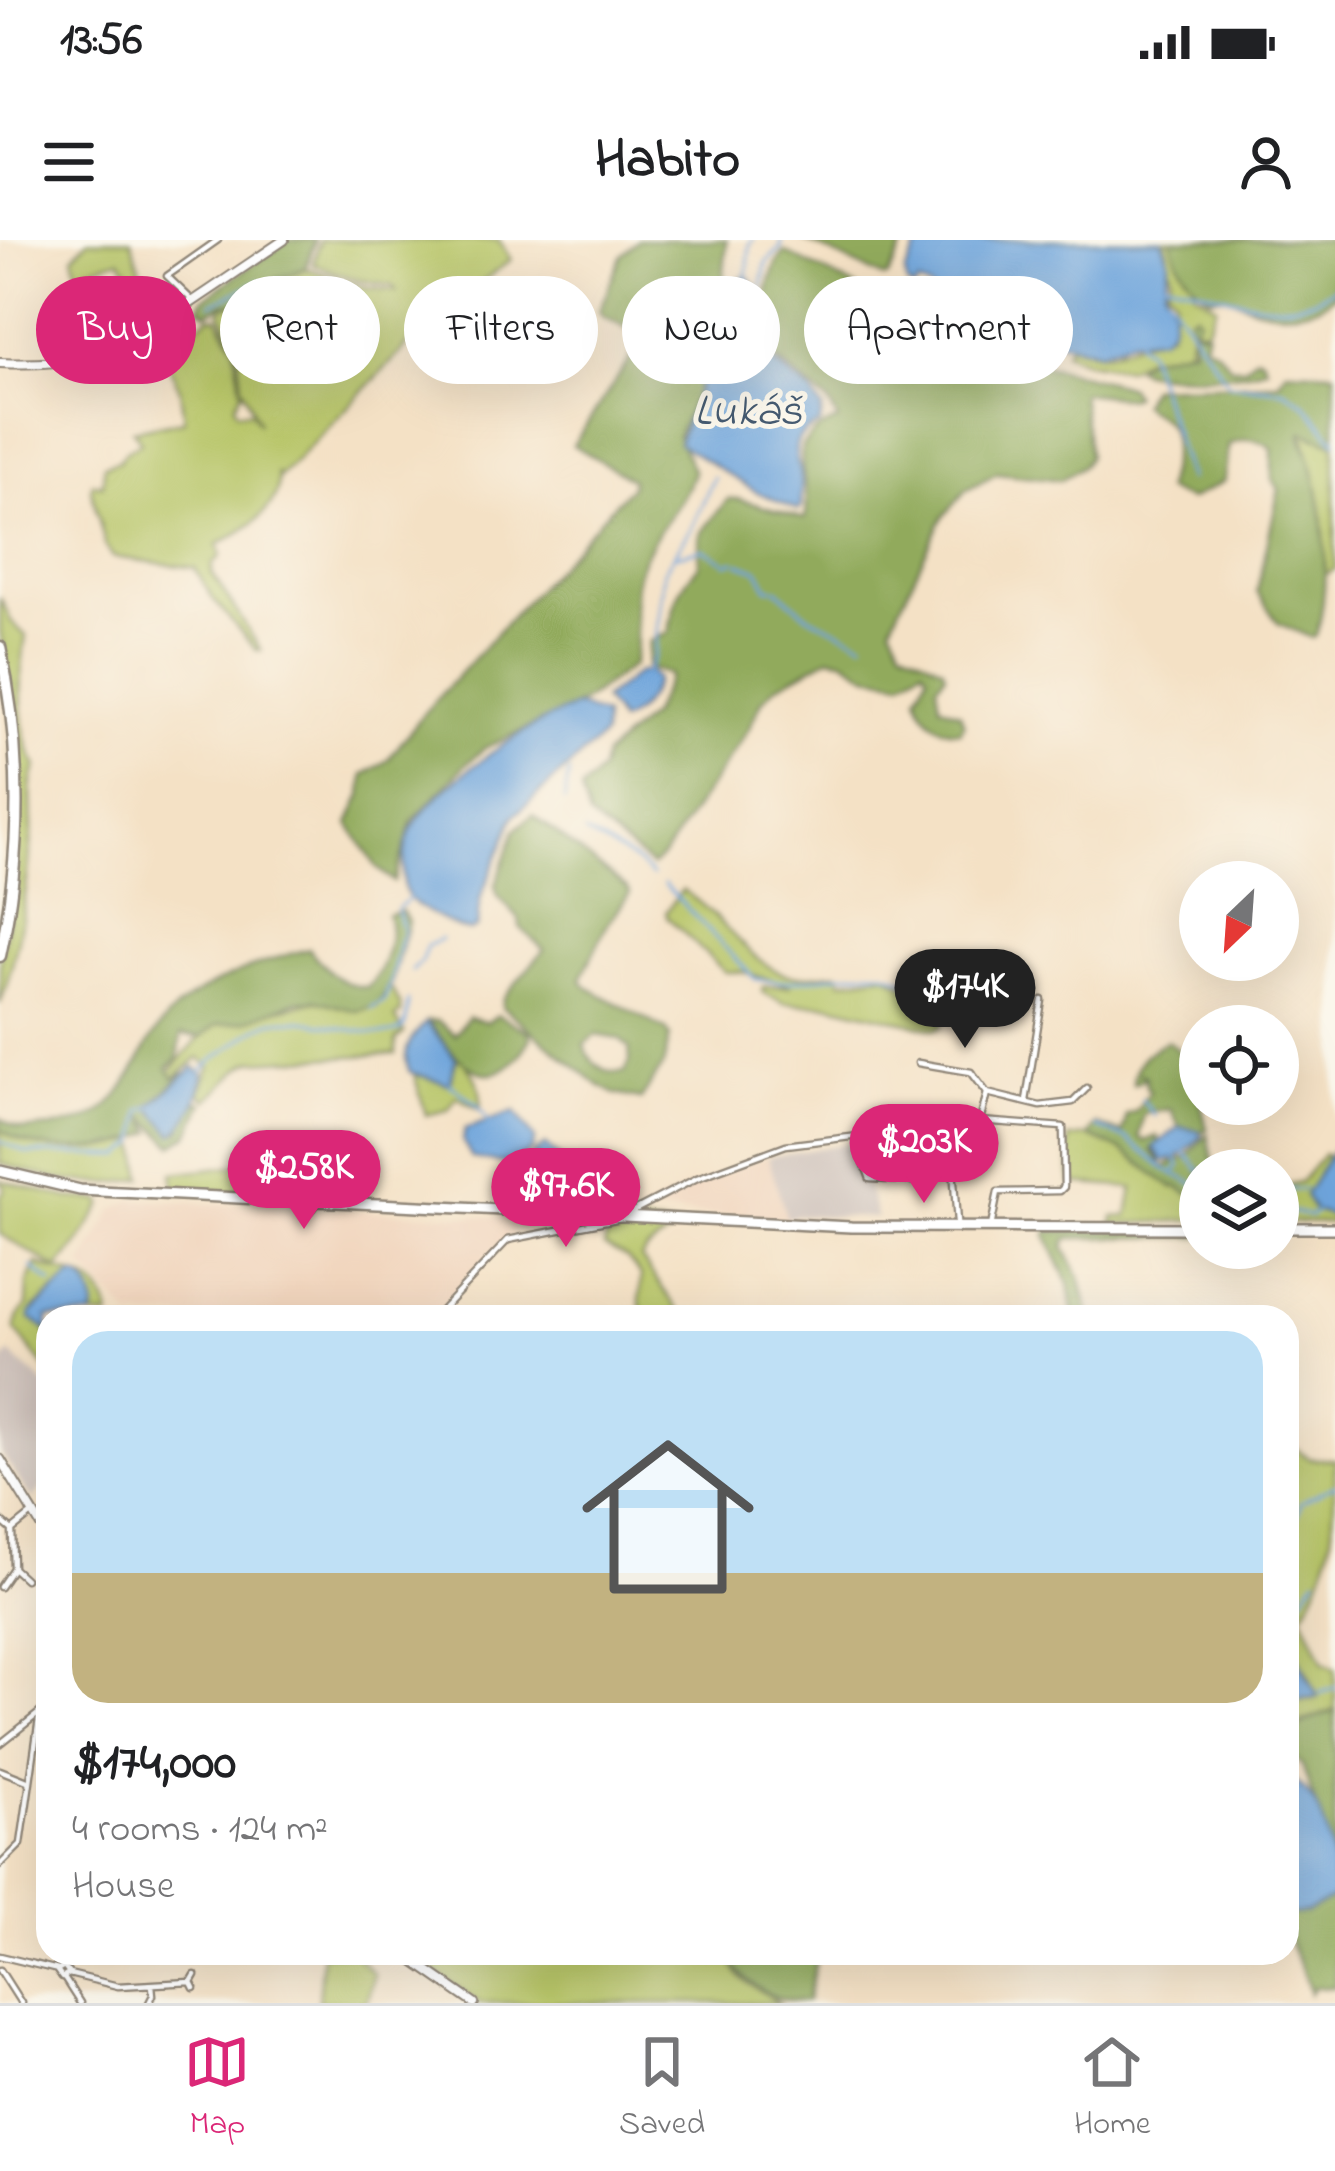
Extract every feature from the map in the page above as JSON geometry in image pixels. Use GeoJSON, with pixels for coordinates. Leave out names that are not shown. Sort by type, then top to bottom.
{"type":"FeatureCollection","features":[{"type":"Feature","properties":{"kind":"main road"},"geometry":{"type":"LineString","coordinates":[[0,647],[11,713],[16,791],[14,868],[0,952]]}},
{"type":"Feature","properties":{"kind":"main road"},"geometry":{"type":"LineString","coordinates":[[0,1171],[80,1190],[307,1196],[625,1216],[957,1229],[1179,1228]]}},
{"type":"Feature","properties":{"kind":"main road"},"geometry":{"type":"LineString","coordinates":[[1299,1228],[1335,1228]]}},
{"type":"Feature","properties":{"kind":"street"},"geometry":{"type":"LineString","coordinates":[[167,276],[218,240]]}},
{"type":"Feature","properties":{"kind":"street"},"geometry":{"type":"LineString","coordinates":[[196,301],[284,240]]}},
{"type":"Feature","properties":{"kind":"street"},"geometry":{"type":"LineString","coordinates":[[0,364],[36,364]]}},
{"type":"Feature","properties":{"kind":"street"},"geometry":{"type":"LineString","coordinates":[[1025,1103],[1042,1000]]}},
{"type":"Feature","properties":{"kind":"street"},"geometry":{"type":"LineString","coordinates":[[918,1063],[971,1072],[987,1094],[1025,1103],[1062,1105],[1079,1098],[1087,1088]]}},
{"type":"Feature","properties":{"kind":"street"},"geometry":{"type":"LineString","coordinates":[[980,1121],[987,1094]]}},
{"type":"Feature","properties":{"kind":"street"},"geometry":{"type":"LineString","coordinates":[[446,1305],[514,1237],[610,1223],[698,1178],[785,1145],[980,1121],[1063,1127],[1064,1187],[1060,1191],[998,1192],[991,1228]]}},
{"type":"Feature","properties":{"kind":"street"},"geometry":{"type":"LineString","coordinates":[[950,1126],[957,1229]]}},
{"type":"Feature","properties":{"kind":"street"},"geometry":{"type":"LineString","coordinates":[[855,1137],[870,1179],[915,1181]]}},
{"type":"Feature","properties":{"kind":"street"},"geometry":{"type":"LineString","coordinates":[[0,1459],[36,1518]]}},
{"type":"Feature","properties":{"kind":"street"},"geometry":{"type":"LineString","coordinates":[[0,1480],[9,1472]]}},
{"type":"Feature","properties":{"kind":"street"},"geometry":{"type":"LineString","coordinates":[[12,1530],[33,1513]]}},
{"type":"Feature","properties":{"kind":"street"},"geometry":{"type":"LineString","coordinates":[[0,1520],[12,1530],[13,1568],[0,1587]]}},
{"type":"Feature","properties":{"kind":"street"},"geometry":{"type":"LineString","coordinates":[[13,1568],[26,1579]]}},
{"type":"Feature","properties":{"kind":"street"},"geometry":{"type":"LineString","coordinates":[[0,1744],[36,1715]]}},
{"type":"Feature","properties":{"kind":"street"},"geometry":{"type":"LineString","coordinates":[[0,1865],[22,1844],[36,1740]]}},
{"type":"Feature","properties":{"kind":"street"},"geometry":{"type":"LineString","coordinates":[[0,1770],[30,1781]]}},
{"type":"Feature","properties":{"kind":"street"},"geometry":{"type":"LineString","coordinates":[[0,1956],[36,1965]]}},
{"type":"Feature","properties":{"kind":"street"},"geometry":{"type":"LineString","coordinates":[[37,1965],[64,1967],[80,2003]]}},
{"type":"Feature","properties":{"kind":"street"},"geometry":{"type":"LineString","coordinates":[[419,1965],[474,2003]]}},
{"type":"Feature","properties":{"kind":"street"},"geometry":{"type":"LineString","coordinates":[[0,1970],[21,2003]]}},
{"type":"Feature","properties":{"kind":"street"},"geometry":{"type":"LineString","coordinates":[[66,1976],[118,1986],[193,1982]]}},
{"type":"Feature","properties":{"kind":"street"},"geometry":{"type":"LineString","coordinates":[[149,2003],[152,1985]]}},
{"type":"Feature","properties":{"kind":"shaded area"},"geometry":{"type":"Polygon","coordinates":[[[854,1142],[877,1218],[796,1215],[787,1219],[768,1157],[854,1142]]]}},
{"type":"Feature","properties":{"kind":"shaded area"},"geometry":{"type":"Polygon","coordinates":[[[768,1157],[787,1219],[640,1211],[684,1188],[768,1157]]]}},
{"type":"Feature","properties":{"kind":"shaded area"},"geometry":{"type":"Polygon","coordinates":[[[131,1200],[511,1218],[516,1232],[495,1247],[442,1305],[119,1305],[82,1266],[113,1210],[131,1200]]]}},
{"type":"Feature","properties":{"kind":"shaded area"},"geometry":{"type":"Polygon","coordinates":[[[10,1353],[36,1376],[36,1495],[32,1499],[0,1452],[0,1358],[3,1361],[10,1353]]]}},
{"type":"Feature","properties":{"kind":"green space"},"geometry":{"type":"Polygon","coordinates":[[[88,240],[131,240],[143,276],[132,276],[120,259],[77,272],[73,256],[88,240]]]}},
{"type":"Feature","properties":{"kind":"green space"},"geometry":{"type":"Polygon","coordinates":[[[289,240],[315,240],[306,268],[285,276],[236,276],[289,240]]]}},
{"type":"Feature","properties":{"kind":"green space"},"geometry":{"type":"Polygon","coordinates":[[[320,240],[499,240],[511,260],[489,276],[404,276],[404,349],[380,374],[380,289],[396,291],[393,286],[380,284],[380,276],[346,276],[313,264],[320,240]]]}},
{"type":"Feature","properties":{"kind":"green space"},"geometry":{"type":"Polygon","coordinates":[[[638,240],[727,240],[723,276],[622,276],[622,326],[599,311],[621,256],[638,240]]]}},
{"type":"Feature","properties":{"kind":"green space"},"geometry":{"type":"Polygon","coordinates":[[[803,240],[907,240],[889,276],[803,240]]]}},
{"type":"Feature","properties":{"kind":"green space"},"geometry":{"type":"Polygon","coordinates":[[[1165,240],[1177,240],[1195,292],[1216,305],[1206,329],[1192,328],[1187,350],[1145,357],[1127,369],[1073,356],[1073,346],[1103,354],[1170,332],[1175,298],[1167,287],[1171,276],[1165,240]]]}},
{"type":"Feature","properties":{"kind":"green space"},"geometry":{"type":"Polygon","coordinates":[[[1171,240],[1335,240],[1335,295],[1318,306],[1288,312],[1210,297],[1184,273],[1171,240]]]}},
{"type":"Feature","properties":{"kind":"green space"},"geometry":{"type":"Polygon","coordinates":[[[785,252],[833,276],[804,276],[804,382],[780,363],[780,276],[771,276],[785,252]]]}},
{"type":"Feature","properties":{"kind":"green space"},"geometry":{"type":"Polygon","coordinates":[[[307,268],[331,276],[286,276],[307,268]]]}},
{"type":"Feature","properties":{"kind":"green space"},"geometry":{"type":"Polygon","coordinates":[[[220,287],[220,306],[207,313],[199,307],[220,287]]]}},
{"type":"Feature","properties":{"kind":"green space"},"geometry":{"type":"Polygon","coordinates":[[[1196,313],[1199,318],[1193,329],[1207,331],[1204,343],[1231,367],[1245,367],[1256,356],[1266,367],[1200,376],[1135,368],[1145,358],[1193,347],[1189,316],[1196,313]]]}},
{"type":"Feature","properties":{"kind":"green space"},"geometry":{"type":"Polygon","coordinates":[[[210,316],[220,321],[220,384],[241,384],[237,411],[251,411],[259,424],[242,386],[370,384],[280,477],[277,473],[275,497],[261,516],[218,544],[221,555],[212,573],[261,650],[256,650],[213,599],[195,568],[113,557],[105,545],[91,489],[92,483],[103,484],[104,465],[119,461],[141,442],[133,430],[184,420],[177,384],[196,384],[196,326],[210,316]]]}},
{"type":"Feature","properties":{"kind":"green space"},"geometry":{"type":"Polygon","coordinates":[[[1286,370],[1335,372],[1335,444],[1303,432],[1301,437],[1316,482],[1324,535],[1324,590],[1312,638],[1278,623],[1257,592],[1279,489],[1272,479],[1272,448],[1251,440],[1229,444],[1224,481],[1189,500],[1165,490],[1173,450],[1170,430],[1141,404],[1150,387],[1278,383],[1286,370]]]}},
{"type":"Feature","properties":{"kind":"green space"},"geometry":{"type":"Polygon","coordinates":[[[622,371],[622,384],[700,384],[677,436],[694,472],[639,571],[633,665],[583,702],[485,748],[466,764],[413,820],[394,882],[377,868],[349,824],[362,795],[364,775],[388,760],[424,713],[631,486],[631,479],[573,445],[622,371]]]}},
{"type":"Feature","properties":{"kind":"green space"},"geometry":{"type":"Polygon","coordinates":[[[1073,372],[1129,387],[1134,395],[1081,393],[1089,456],[1061,480],[997,473],[966,490],[942,518],[891,625],[902,647],[943,667],[945,674],[937,685],[940,705],[960,713],[964,724],[960,731],[938,726],[923,710],[917,696],[928,674],[923,667],[902,681],[868,675],[843,659],[830,657],[775,687],[762,701],[748,730],[652,866],[589,817],[581,791],[601,770],[604,756],[652,714],[670,675],[647,667],[649,642],[669,632],[678,596],[699,565],[700,534],[728,499],[805,519],[802,446],[816,431],[838,420],[828,402],[806,384],[1073,384],[1073,372]]]}},
{"type":"Feature","properties":{"kind":"green space"},"geometry":{"type":"Polygon","coordinates":[[[1303,432],[1335,444],[1335,569],[1326,574],[1317,490],[1303,432]]]}},
{"type":"Feature","properties":{"kind":"green space"},"geometry":{"type":"Polygon","coordinates":[[[0,597],[11,621],[26,636],[23,721],[37,766],[31,790],[32,833],[22,920],[0,1004],[0,965],[17,867],[11,688],[0,632],[0,597]]]}},
{"type":"Feature","properties":{"kind":"green space"},"geometry":{"type":"Polygon","coordinates":[[[533,815],[630,893],[607,925],[581,979],[670,1036],[663,1066],[641,1099],[615,1094],[597,1084],[502,1007],[503,998],[544,950],[520,927],[495,887],[515,830],[533,815]],[[596,1035],[585,1044],[599,1066],[625,1072],[629,1048],[619,1039],[596,1035]]]}},
{"type":"Feature","properties":{"kind":"green space"},"geometry":{"type":"Polygon","coordinates":[[[682,890],[762,962],[789,975],[839,973],[841,981],[885,974],[938,1004],[954,991],[950,970],[955,965],[987,984],[1017,986],[1018,999],[1000,1016],[951,999],[941,1027],[935,1029],[831,1005],[784,1003],[762,992],[763,987],[791,986],[743,972],[725,972],[667,917],[682,890]]]}},
{"type":"Feature","properties":{"kind":"green space"},"geometry":{"type":"Polygon","coordinates":[[[402,911],[408,922],[391,985],[377,1007],[356,1011],[316,1000],[297,1001],[245,1021],[217,1025],[201,1037],[181,1035],[178,1058],[167,1068],[174,1077],[184,1073],[150,1107],[179,1132],[197,1100],[204,1103],[190,1133],[173,1145],[143,1115],[153,1132],[96,1148],[34,1145],[0,1129],[0,1118],[30,1129],[79,1122],[99,1113],[114,1101],[174,1011],[202,990],[256,965],[309,949],[342,980],[368,987],[386,953],[387,915],[402,911]]]}},
{"type":"Feature","properties":{"kind":"green space"},"geometry":{"type":"Polygon","coordinates":[[[389,985],[400,1004],[401,1013],[395,1017],[404,1033],[396,1040],[396,1054],[252,1061],[208,1100],[200,1093],[210,1066],[199,1058],[174,1078],[169,1072],[199,1038],[202,1026],[389,985]]]}},
{"type":"Feature","properties":{"kind":"green space"},"geometry":{"type":"Polygon","coordinates":[[[498,1015],[531,1038],[517,1058],[490,1073],[465,1064],[429,1021],[438,1021],[455,1035],[468,1017],[487,1022],[498,1015]]]}},
{"type":"Feature","properties":{"kind":"green space"},"geometry":{"type":"Polygon","coordinates":[[[1167,1041],[1179,1051],[1179,1125],[1206,1125],[1207,1129],[1179,1127],[1171,1109],[1144,1114],[1139,1137],[1145,1141],[1157,1136],[1160,1143],[1152,1150],[1164,1167],[1179,1160],[1179,1188],[1122,1150],[1088,1136],[1096,1125],[1122,1133],[1127,1115],[1136,1111],[1150,1091],[1141,1074],[1143,1080],[1133,1084],[1136,1069],[1148,1053],[1167,1041]]]}},
{"type":"Feature","properties":{"kind":"green space"},"geometry":{"type":"Polygon","coordinates":[[[458,1056],[476,1081],[480,1110],[457,1097],[448,1110],[426,1115],[414,1074],[449,1084],[458,1056]]]}},
{"type":"Feature","properties":{"kind":"green space"},"geometry":{"type":"Polygon","coordinates":[[[0,1129],[48,1148],[102,1148],[136,1140],[143,1178],[71,1181],[0,1163],[0,1129]]]}},
{"type":"Feature","properties":{"kind":"green space"},"geometry":{"type":"Polygon","coordinates":[[[1208,1134],[1211,1149],[1194,1149],[1208,1134]]]}},
{"type":"Feature","properties":{"kind":"green space"},"geometry":{"type":"Polygon","coordinates":[[[1088,1136],[1122,1150],[1179,1188],[1179,1221],[1112,1224],[1114,1217],[1128,1216],[1133,1188],[1071,1183],[1069,1138],[1088,1136]]]}},
{"type":"Feature","properties":{"kind":"green space"},"geometry":{"type":"Polygon","coordinates":[[[1324,1154],[1329,1158],[1319,1172],[1329,1216],[1335,1217],[1335,1223],[1299,1222],[1300,1182],[1324,1154]]]}},
{"type":"Feature","properties":{"kind":"green space"},"geometry":{"type":"Polygon","coordinates":[[[270,1161],[281,1193],[175,1191],[173,1173],[270,1161]]]}},
{"type":"Feature","properties":{"kind":"green space"},"geometry":{"type":"Polygon","coordinates":[[[0,1180],[68,1198],[101,1200],[80,1242],[58,1269],[0,1234],[0,1197],[5,1188],[0,1180]]]}},
{"type":"Feature","properties":{"kind":"green space"},"geometry":{"type":"Polygon","coordinates":[[[622,1220],[678,1228],[641,1258],[674,1305],[641,1305],[641,1275],[627,1258],[604,1246],[607,1235],[598,1226],[622,1220]]]}},
{"type":"Feature","properties":{"kind":"green space"},"geometry":{"type":"Polygon","coordinates":[[[1048,1231],[1179,1231],[1179,1237],[1068,1238],[1064,1247],[1080,1277],[1087,1305],[1072,1305],[1048,1231]]]}},
{"type":"Feature","properties":{"kind":"green space"},"geometry":{"type":"Polygon","coordinates":[[[37,1264],[83,1278],[107,1305],[91,1305],[73,1276],[34,1309],[30,1318],[36,1322],[36,1356],[15,1330],[27,1306],[28,1282],[37,1264]]]}},
{"type":"Feature","properties":{"kind":"green space"},"geometry":{"type":"Polygon","coordinates":[[[1299,1451],[1310,1459],[1335,1459],[1327,1559],[1302,1614],[1324,1663],[1335,1668],[1335,1710],[1299,1726],[1299,1700],[1314,1699],[1311,1680],[1299,1658],[1299,1451]]]}},
{"type":"Feature","properties":{"kind":"green space"},"geometry":{"type":"Polygon","coordinates":[[[1335,1711],[1335,1862],[1299,1762],[1299,1728],[1335,1711]]]}},
{"type":"Feature","properties":{"kind":"green space"},"geometry":{"type":"Polygon","coordinates":[[[1335,1897],[1335,1987],[1314,1988],[1310,1994],[1299,1965],[1299,1913],[1335,1897]]]}},
{"type":"Feature","properties":{"kind":"green space"},"geometry":{"type":"Polygon","coordinates":[[[321,1965],[365,1965],[374,1974],[366,2003],[318,2003],[321,1965]]]}},
{"type":"Feature","properties":{"kind":"green space"},"geometry":{"type":"Polygon","coordinates":[[[425,1965],[734,1965],[741,1978],[779,2003],[480,2003],[425,1965]]]}},
{"type":"Feature","properties":{"kind":"green space"},"geometry":{"type":"Polygon","coordinates":[[[733,1965],[815,1965],[807,2001],[775,1997],[748,1981],[733,1965]]]}},
{"type":"Feature","properties":{"kind":"water"},"geometry":{"type":"Polygon","coordinates":[[[921,240],[1162,240],[1169,260],[1164,288],[1173,308],[1171,327],[1161,337],[1130,340],[1098,352],[1073,344],[1073,276],[905,273],[921,240]]]}},
{"type":"Feature","properties":{"kind":"water","name":"Lukáš"},"geometry":{"type":"Polygon","coordinates":[[[780,368],[811,392],[822,409],[820,424],[801,436],[796,446],[801,482],[798,510],[755,491],[678,443],[699,387],[780,384],[780,368]]]}},
{"type":"Feature","properties":{"kind":"water"},"geometry":{"type":"Polygon","coordinates":[[[649,671],[656,679],[651,692],[638,710],[620,722],[603,699],[639,672],[649,671]]]}},
{"type":"Feature","properties":{"kind":"water"},"geometry":{"type":"Polygon","coordinates":[[[578,706],[604,716],[603,736],[514,816],[480,899],[477,927],[470,931],[459,928],[413,902],[403,886],[405,851],[426,809],[488,755],[537,724],[578,706]]]}},
{"type":"Feature","properties":{"kind":"water"},"geometry":{"type":"Polygon","coordinates":[[[426,1022],[456,1059],[449,1084],[410,1072],[407,1064],[409,1045],[426,1022]]]}},
{"type":"Feature","properties":{"kind":"water"},"geometry":{"type":"Polygon","coordinates":[[[194,1067],[203,1074],[199,1091],[189,1116],[173,1134],[150,1107],[194,1067]]]}},
{"type":"Feature","properties":{"kind":"water"},"geometry":{"type":"Polygon","coordinates":[[[515,1112],[535,1139],[532,1149],[516,1165],[472,1158],[463,1141],[465,1129],[515,1112]]]}},
{"type":"Feature","properties":{"kind":"water"},"geometry":{"type":"Polygon","coordinates":[[[1179,1127],[1202,1136],[1187,1149],[1179,1149],[1176,1159],[1163,1161],[1153,1147],[1179,1127]]]}},
{"type":"Feature","properties":{"kind":"water"},"geometry":{"type":"Polygon","coordinates":[[[546,1145],[571,1169],[572,1182],[521,1177],[535,1152],[546,1145]]]}},
{"type":"Feature","properties":{"kind":"water"},"geometry":{"type":"Polygon","coordinates":[[[1335,1147],[1334,1217],[1314,1211],[1305,1195],[1335,1147]]]}},
{"type":"Feature","properties":{"kind":"water"},"geometry":{"type":"Polygon","coordinates":[[[73,1276],[80,1277],[94,1305],[40,1305],[73,1276]]]}},
{"type":"Feature","properties":{"kind":"water"},"geometry":{"type":"Polygon","coordinates":[[[1299,1660],[1318,1697],[1299,1699],[1299,1660]]]}},
{"type":"Feature","properties":{"kind":"water"},"geometry":{"type":"Polygon","coordinates":[[[1299,1785],[1326,1829],[1333,1864],[1335,1897],[1299,1913],[1299,1785]]]}},
{"type":"Feature","properties":{"kind":"waterway"},"geometry":{"type":"LineString","coordinates":[[747,276],[753,240]]}},
{"type":"Feature","properties":{"kind":"waterway"},"geometry":{"type":"LineString","coordinates":[[764,276],[781,240]]}},
{"type":"Feature","properties":{"kind":"waterway"},"geometry":{"type":"LineString","coordinates":[[1165,281],[1274,305],[1316,299],[1335,287]]}},
{"type":"Feature","properties":{"kind":"waterway"},"geometry":{"type":"LineString","coordinates":[[1167,295],[1229,384],[1284,390],[1305,404],[1335,441]]}},
{"type":"Feature","properties":{"kind":"waterway"},"geometry":{"type":"LineString","coordinates":[[211,304],[220,300]]}},
{"type":"Feature","properties":{"kind":"waterway"},"geometry":{"type":"LineString","coordinates":[[1138,337],[1147,350],[1189,480]]}},
{"type":"Feature","properties":{"kind":"waterway"},"geometry":{"type":"LineString","coordinates":[[647,673],[654,656],[664,571],[692,527],[714,477]]}},
{"type":"Feature","properties":{"kind":"waterway"},"geometry":{"type":"LineString","coordinates":[[677,555],[703,549],[728,563],[735,561]]}},
{"type":"Feature","properties":{"kind":"waterway"},"geometry":{"type":"LineString","coordinates":[[739,563],[758,570],[767,587],[777,589],[808,616],[863,642]]}},
{"type":"Feature","properties":{"kind":"waterway"},"geometry":{"type":"LineString","coordinates":[[564,801],[569,773]]}},
{"type":"Feature","properties":{"kind":"waterway"},"geometry":{"type":"LineString","coordinates":[[585,833],[636,861],[652,876]]}},
{"type":"Feature","properties":{"kind":"waterway"},"geometry":{"type":"LineString","coordinates":[[664,884],[755,979],[787,981],[881,972],[927,982]]}},
{"type":"Feature","properties":{"kind":"waterway"},"geometry":{"type":"LineString","coordinates":[[371,1009],[384,1001],[390,985],[403,932],[397,909],[409,898]]}},
{"type":"Feature","properties":{"kind":"waterway"},"geometry":{"type":"LineString","coordinates":[[412,971],[427,946],[441,939]]}},
{"type":"Feature","properties":{"kind":"waterway"},"geometry":{"type":"LineString","coordinates":[[201,1071],[271,1022],[304,1021],[393,1033],[405,1026],[408,1001]]}},
{"type":"Feature","properties":{"kind":"waterway"},"geometry":{"type":"LineString","coordinates":[[449,1083],[478,1106],[489,1122]]}},
{"type":"Feature","properties":{"kind":"waterway"},"geometry":{"type":"LineString","coordinates":[[1142,1100],[1155,1116]]}},
{"type":"Feature","properties":{"kind":"waterway"},"geometry":{"type":"LineString","coordinates":[[0,1141],[27,1153],[122,1156],[137,1143],[142,1110],[154,1107]]}},
{"type":"Feature","properties":{"kind":"waterway"},"geometry":{"type":"LineString","coordinates":[[1096,1127],[1127,1139],[1179,1176]]}},
{"type":"Feature","properties":{"kind":"waterway"},"geometry":{"type":"LineString","coordinates":[[1175,1172],[1180,1166],[1176,1159]]}},
{"type":"Feature","properties":{"kind":"waterway"},"geometry":{"type":"LineString","coordinates":[[571,1178],[604,1201]]}},
{"type":"Feature","properties":{"kind":"waterway"},"geometry":{"type":"LineString","coordinates":[[1299,1189],[1305,1189]]}},
{"type":"Feature","properties":{"kind":"waterway"},"geometry":{"type":"LineString","coordinates":[[1299,1214],[1316,1212]]}},
{"type":"Feature","properties":{"kind":"waterway"},"geometry":{"type":"LineString","coordinates":[[31,1267],[52,1283]]}},
{"type":"Feature","properties":{"kind":"waterway"},"geometry":{"type":"LineString","coordinates":[[1299,1509],[1301,1502],[1335,1485]]}},
{"type":"Feature","properties":{"kind":"waterway"},"geometry":{"type":"LineString","coordinates":[[1299,1600],[1316,1578]]}},
{"type":"Feature","properties":{"kind":"waterway"},"geometry":{"type":"LineString","coordinates":[[1320,1693],[1335,1688]]}}]}
